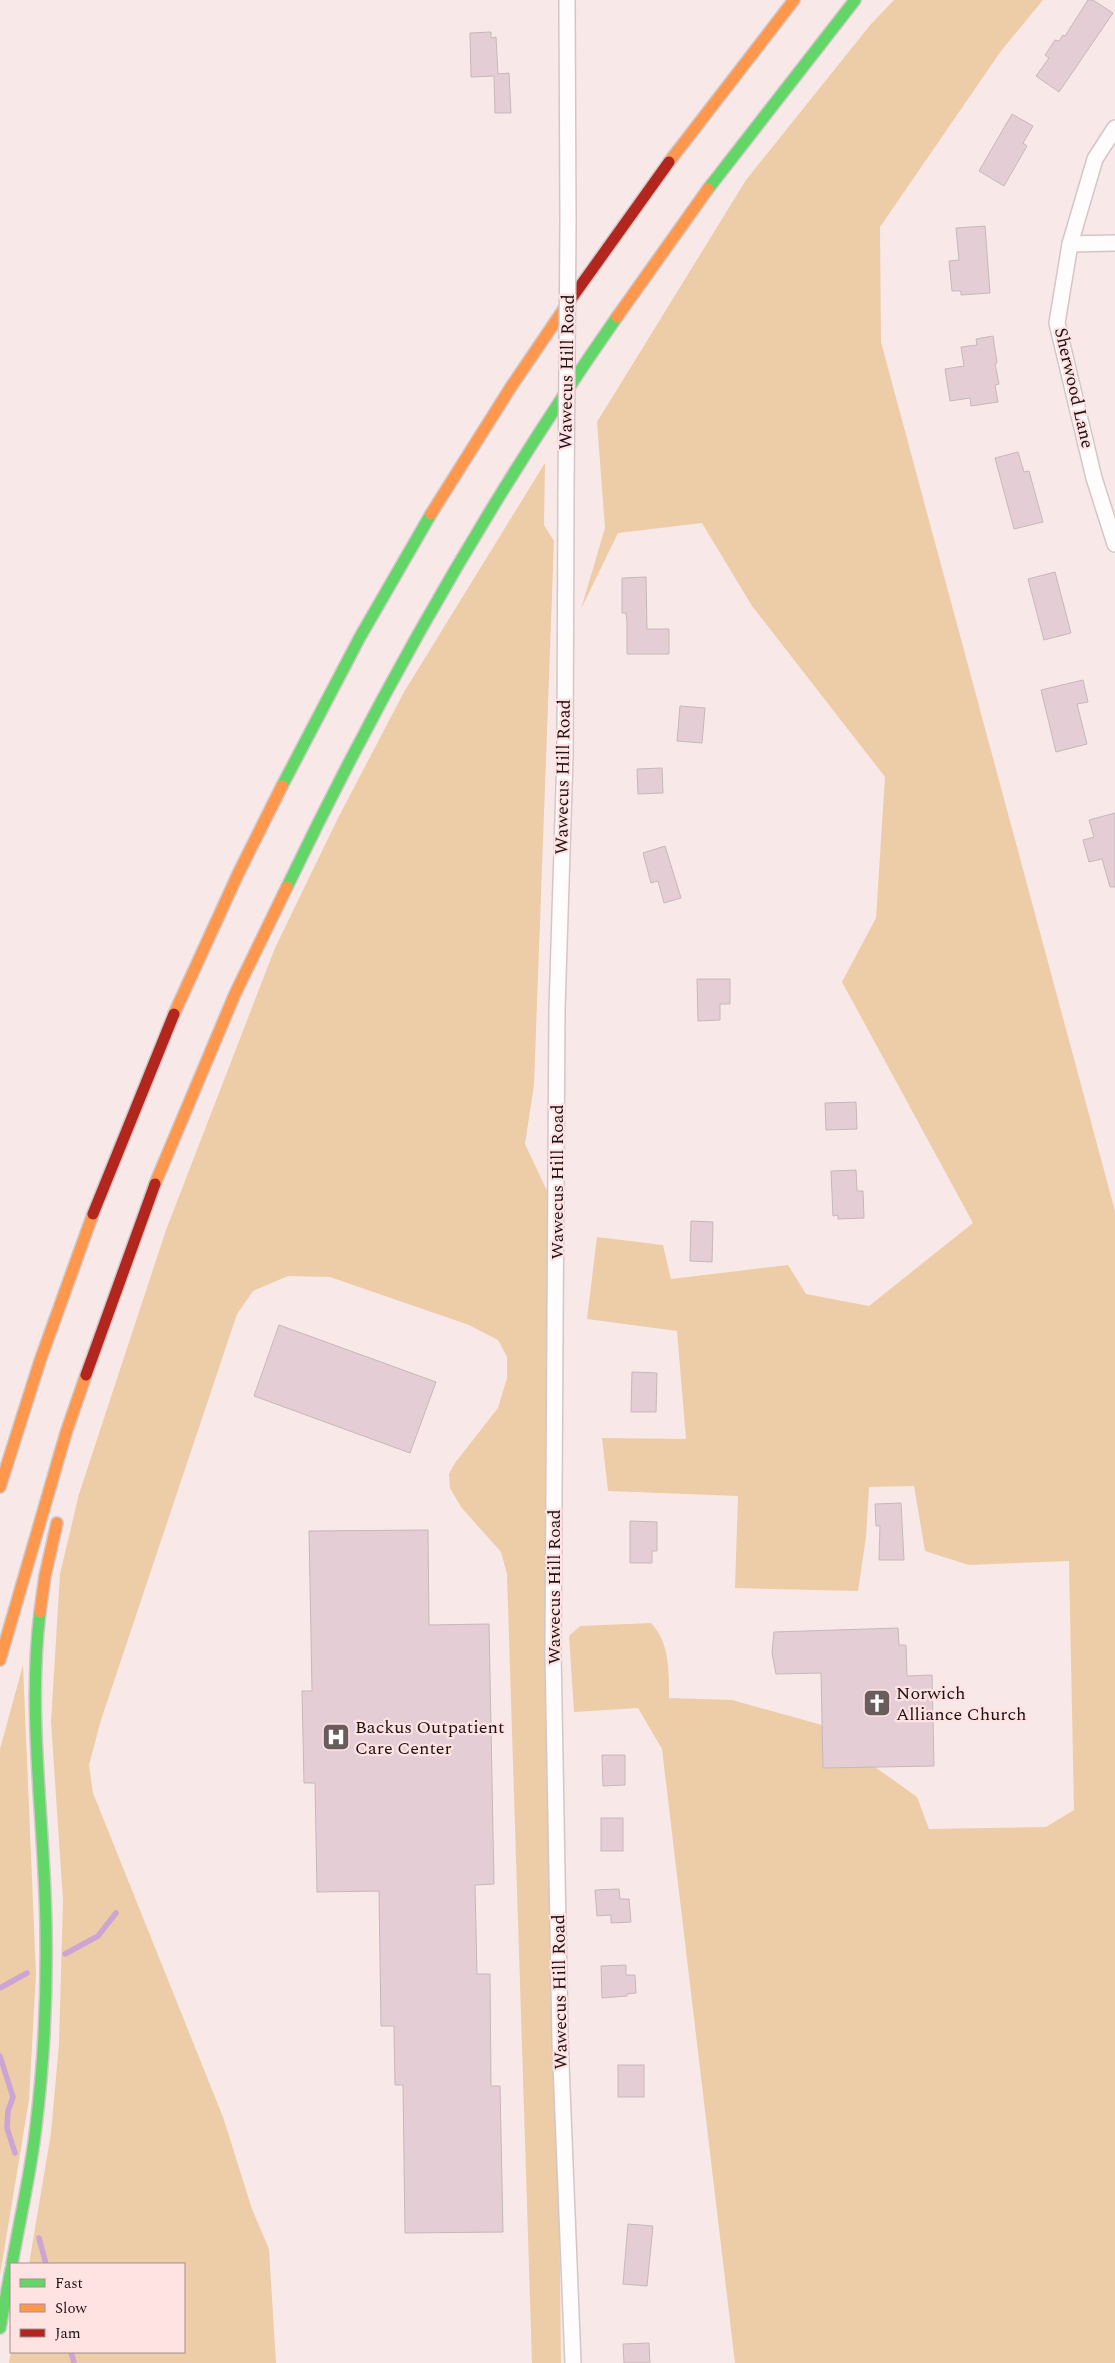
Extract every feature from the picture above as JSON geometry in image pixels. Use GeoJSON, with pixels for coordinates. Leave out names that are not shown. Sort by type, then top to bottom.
{"type":"FeatureCollection","features":[{"type":"Feature","properties":{"kind":"highway"},"geometry":{"type":"LineString","coordinates":[[0,1487],[55,1318],[136,1106],[225,901],[319,713],[426,524],[533,356],[654,183],[794,0]]}},
{"type":"Feature","properties":{"kind":"highway"},"geometry":{"type":"LineString","coordinates":[[0,1660],[72,1416],[126,1258],[220,1028],[302,848],[395,671],[499,495],[613,321],[747,136],[855,0]]}},
{"type":"Feature","properties":{"kind":"highway"},"geometry":{"type":"LineString","coordinates":[[68,1469],[72,1438],[72,1416]]}},
{"type":"Feature","properties":{"kind":"highway"},"geometry":{"type":"LineString","coordinates":[[12,2263],[35,2134],[43,2044],[46,1929],[36,1722],[35,1655],[44,1583],[60,1510]]}},
{"type":"Feature","properties":{"kind":"highway"},"geometry":{"type":"LineString","coordinates":[[0,2328],[10,2274]]}},
{"type":"Feature","properties":{"kind":"street","name":"Wawecus Hill Road"},"geometry":{"type":"LineString","coordinates":[[568,0],[565,756],[557,1009],[554,1651],[560,2038],[573,2363]]}},
{"type":"Feature","properties":{"kind":"street","name":"Sherwood Lane"},"geometry":{"type":"LineString","coordinates":[[1115,128],[1095,159],[1070,244],[1057,323],[1094,478],[1115,544]]}},
{"type":"Feature","properties":{"kind":"street"},"geometry":{"type":"LineString","coordinates":[[1070,244],[1115,243]]}},
{"type":"Feature","properties":{"kind":"shaded area"},"geometry":{"type":"Polygon","coordinates":[[[894,0],[1043,0],[1001,51],[880,227],[881,342],[1115,1211],[1115,2363],[735,2363],[662,1749],[638,1708],[574,1712],[569,1636],[580,1626],[651,1623],[662,1640],[665,1649],[669,1698],[732,1700],[822,1725],[823,1768],[875,1767],[917,1797],[929,1829],[1046,1827],[1074,1810],[1069,1561],[969,1565],[925,1551],[914,1486],[869,1487],[866,1537],[858,1591],[735,1588],[738,1496],[608,1491],[602,1438],[686,1439],[677,1331],[587,1319],[597,1237],[663,1245],[671,1279],[788,1265],[806,1294],[869,1306],[973,1223],[842,982],[876,918],[885,777],[752,606],[702,523],[618,533],[581,609],[605,528],[597,422],[746,180],[871,24],[894,0]]]}},
{"type":"Feature","properties":{"kind":"shaded area"},"geometry":{"type":"Polygon","coordinates":[[[545,463],[544,525],[554,541],[534,1085],[525,1144],[548,1193],[561,2363],[532,2363],[507,1574],[501,1552],[461,1507],[450,1488],[449,1474],[455,1463],[498,1408],[507,1378],[507,1357],[498,1340],[469,1325],[330,1277],[288,1276],[253,1291],[237,1314],[101,1720],[89,1765],[93,1793],[223,2117],[252,2209],[269,2249],[276,2363],[9,2363],[11,2353],[185,2353],[185,2263],[29,2263],[51,2133],[59,2044],[63,1900],[51,1722],[60,1574],[79,1494],[166,1230],[275,948],[338,818],[404,692],[545,463]]]}},
{"type":"Feature","properties":{"kind":"shaded area"},"geometry":{"type":"Polygon","coordinates":[[[23,1665],[36,1974],[29,2100],[0,2275],[0,1749],[23,1665]]]}},
{"type":"Feature","properties":{"kind":"building"},"geometry":{"type":"Polygon","coordinates":[[[1088,0],[1093,0],[1113,13],[1059,92],[1036,76],[1049,58],[1045,55],[1055,40],[1059,41],[1063,35],[1065,36],[1088,0]]]}},
{"type":"Feature","properties":{"kind":"building"},"geometry":{"type":"Polygon","coordinates":[[[491,32],[491,38],[496,37],[498,74],[509,73],[511,113],[495,113],[494,76],[471,77],[470,33],[491,32]]]}},
{"type":"Feature","properties":{"kind":"building"},"geometry":{"type":"Polygon","coordinates":[[[1012,114],[1033,126],[1023,143],[1027,146],[1004,186],[979,171],[1012,114]]]}},
{"type":"Feature","properties":{"kind":"building"},"geometry":{"type":"Polygon","coordinates":[[[985,226],[990,293],[961,295],[961,291],[952,291],[949,261],[959,260],[956,228],[985,226]]]}},
{"type":"Feature","properties":{"kind":"building"},"geometry":{"type":"Polygon","coordinates":[[[993,336],[999,384],[995,385],[998,402],[971,406],[970,398],[950,401],[945,369],[964,366],[961,347],[977,345],[976,339],[993,336]]]}},
{"type":"Feature","properties":{"kind":"building"},"geometry":{"type":"Polygon","coordinates":[[[1018,452],[1024,472],[1029,471],[1043,522],[1014,529],[995,458],[1018,452]]]}},
{"type":"Feature","properties":{"kind":"building"},"geometry":{"type":"Polygon","coordinates":[[[1055,572],[1071,633],[1044,640],[1028,579],[1055,572]]]}},
{"type":"Feature","properties":{"kind":"building"},"geometry":{"type":"Polygon","coordinates":[[[646,577],[647,629],[669,629],[669,654],[627,654],[626,613],[622,613],[622,578],[646,577]]]}},
{"type":"Feature","properties":{"kind":"building"},"geometry":{"type":"Polygon","coordinates":[[[1083,680],[1088,702],[1077,704],[1087,744],[1056,752],[1041,690],[1083,680]]]}},
{"type":"Feature","properties":{"kind":"building"},"geometry":{"type":"Polygon","coordinates":[[[680,706],[705,708],[702,743],[677,741],[680,706]]]}},
{"type":"Feature","properties":{"kind":"building"},"geometry":{"type":"Polygon","coordinates":[[[662,768],[663,793],[638,794],[637,769],[662,768]]]}},
{"type":"Feature","properties":{"kind":"building"},"geometry":{"type":"Polygon","coordinates":[[[1115,813],[1115,887],[1110,887],[1102,859],[1089,862],[1083,840],[1094,837],[1089,820],[1115,813]]]}},
{"type":"Feature","properties":{"kind":"building"},"geometry":{"type":"Polygon","coordinates":[[[665,846],[681,898],[664,903],[658,881],[651,883],[643,853],[665,846]]]}},
{"type":"Feature","properties":{"kind":"building"},"geometry":{"type":"Polygon","coordinates":[[[697,979],[730,979],[730,1004],[720,1004],[720,1020],[698,1021],[697,979]]]}},
{"type":"Feature","properties":{"kind":"building"},"geometry":{"type":"Polygon","coordinates":[[[856,1102],[857,1129],[826,1130],[825,1103],[856,1102]]]}},
{"type":"Feature","properties":{"kind":"building"},"geometry":{"type":"Polygon","coordinates":[[[856,1170],[857,1191],[863,1191],[864,1218],[838,1219],[838,1215],[833,1216],[831,1171],[856,1170]]]}},
{"type":"Feature","properties":{"kind":"building"},"geometry":{"type":"Polygon","coordinates":[[[691,1221],[713,1222],[712,1262],[690,1261],[691,1221]]]}},
{"type":"Feature","properties":{"kind":"building"},"geometry":{"type":"Polygon","coordinates":[[[279,1325],[436,1382],[410,1453],[254,1396],[279,1325]]]}},
{"type":"Feature","properties":{"kind":"building"},"geometry":{"type":"Polygon","coordinates":[[[632,1372],[657,1373],[656,1412],[631,1412],[632,1372]]]}},
{"type":"Feature","properties":{"kind":"building"},"geometry":{"type":"Polygon","coordinates":[[[901,1503],[904,1560],[879,1560],[880,1526],[876,1526],[875,1504],[901,1503]]]}},
{"type":"Feature","properties":{"kind":"building"},"geometry":{"type":"Polygon","coordinates":[[[630,1521],[657,1522],[657,1551],[652,1551],[652,1563],[630,1563],[630,1521]]]}},
{"type":"Feature","properties":{"kind":"building"},"geometry":{"type":"Polygon","coordinates":[[[428,1530],[429,1625],[489,1624],[494,1884],[475,1885],[477,1974],[490,1974],[491,2086],[500,2086],[503,2232],[405,2233],[403,2085],[395,2085],[394,2026],[381,2026],[379,1891],[317,1892],[315,1783],[304,1783],[302,1691],[312,1691],[309,1531],[428,1530]]]}},
{"type":"Feature","properties":{"kind":"building","name":"Norwich Alliance Church"},"geometry":{"type":"Polygon","coordinates":[[[898,1628],[899,1645],[906,1645],[907,1676],[932,1675],[934,1766],[823,1768],[821,1673],[776,1674],[772,1653],[774,1632],[898,1628]]]}},
{"type":"Feature","properties":{"kind":"building"},"geometry":{"type":"Polygon","coordinates":[[[602,1755],[625,1755],[625,1785],[603,1786],[602,1755]]]}},
{"type":"Feature","properties":{"kind":"building"},"geometry":{"type":"Polygon","coordinates":[[[601,1818],[623,1818],[623,1851],[601,1851],[601,1818]]]}},
{"type":"Feature","properties":{"kind":"building"},"geometry":{"type":"Polygon","coordinates":[[[619,1889],[620,1899],[629,1899],[631,1922],[611,1923],[611,1915],[597,1916],[595,1890],[619,1889]]]}},
{"type":"Feature","properties":{"kind":"building"},"geometry":{"type":"Polygon","coordinates":[[[626,1965],[626,1975],[635,1975],[636,1993],[627,1994],[627,1996],[602,1998],[601,1966],[626,1965]]]}},
{"type":"Feature","properties":{"kind":"building"},"geometry":{"type":"Polygon","coordinates":[[[618,2065],[644,2065],[644,2097],[618,2097],[618,2065]]]}},
{"type":"Feature","properties":{"kind":"building"},"geometry":{"type":"Polygon","coordinates":[[[628,2224],[653,2226],[647,2286],[623,2284],[628,2224]]]}},
{"type":"Feature","properties":{"kind":"building"},"geometry":{"type":"Polygon","coordinates":[[[649,2343],[650,2363],[624,2363],[623,2344],[649,2343]]]}},
{"type":"Feature","properties":{"kind":"waterway"},"geometry":{"type":"LineString","coordinates":[[65,1954],[98,1936],[116,1913]]}},
{"type":"Feature","properties":{"kind":"waterway"},"geometry":{"type":"LineString","coordinates":[[0,1988],[27,1973]]}},
{"type":"Feature","properties":{"kind":"waterway"},"geometry":{"type":"LineString","coordinates":[[0,2056],[13,2097],[8,2111],[7,2128],[15,2153]]}},
{"type":"Feature","properties":{"kind":"waterway"},"geometry":{"type":"LineString","coordinates":[[39,2238],[46,2263]]}},
{"type":"Feature","properties":{"kind":"waterway"},"geometry":{"type":"LineString","coordinates":[[71,2353],[74,2363]]}},
{"type":"Feature","properties":{"kind":"traffic: fast"},"geometry":{"type":"LineString","coordinates":[[708,189],[855,0]]}},
{"type":"Feature","properties":{"kind":"traffic: fast"},"geometry":{"type":"LineString","coordinates":[[287,887],[361,740],[440,595],[526,454],[617,317]]}},
{"type":"Feature","properties":{"kind":"traffic: fast"},"geometry":{"type":"LineString","coordinates":[[282,786],[360,637],[431,514]]}},
{"type":"Feature","properties":{"kind":"traffic: fast"},"geometry":{"type":"LineString","coordinates":[[12,2263],[34,2143],[44,2028],[46,1979],[45,1890],[35,1691],[36,1651],[40,1612]]}},
{"type":"Feature","properties":{"kind":"traffic: fast"},"geometry":{"type":"LineString","coordinates":[[0,2328],[10,2274]]}},
{"type":"Feature","properties":{"kind":"traffic: slow"},"geometry":{"type":"LineString","coordinates":[[669,162],[794,0]]}},
{"type":"Feature","properties":{"kind":"traffic: slow"},"geometry":{"type":"LineString","coordinates":[[617,317],[708,189]]}},
{"type":"Feature","properties":{"kind":"traffic: slow"},"geometry":{"type":"LineString","coordinates":[[431,514],[511,387],[566,306]]}},
{"type":"Feature","properties":{"kind":"traffic: slow"},"geometry":{"type":"LineString","coordinates":[[174,1014],[239,872],[282,786]]}},
{"type":"Feature","properties":{"kind":"traffic: slow"},"geometry":{"type":"LineString","coordinates":[[155,1184],[235,994],[287,887]]}},
{"type":"Feature","properties":{"kind":"traffic: slow"},"geometry":{"type":"LineString","coordinates":[[0,1487],[40,1361],[93,1214]]}},
{"type":"Feature","properties":{"kind":"traffic: slow"},"geometry":{"type":"LineString","coordinates":[[0,1660],[66,1433],[86,1375]]}},
{"type":"Feature","properties":{"kind":"traffic: slow"},"geometry":{"type":"LineString","coordinates":[[40,1612],[45,1576],[57,1523]]}},
{"type":"Feature","properties":{"kind":"traffic: jam"},"geometry":{"type":"LineString","coordinates":[[566,306],[669,162]]}},
{"type":"Feature","properties":{"kind":"traffic: jam"},"geometry":{"type":"LineString","coordinates":[[93,1214],[174,1014]]}},
{"type":"Feature","properties":{"kind":"traffic: jam"},"geometry":{"type":"LineString","coordinates":[[86,1375],[155,1184]]}},
{"type":"Feature","properties":{"kind":"place","name":"Norwich Alliance Church"},"geometry":{"type":"Point","coordinates":[877,1703]}},
{"type":"Feature","properties":{"kind":"place","name":"Backus Outpatient Care Center"},"geometry":{"type":"Point","coordinates":[336,1737]}}]}
